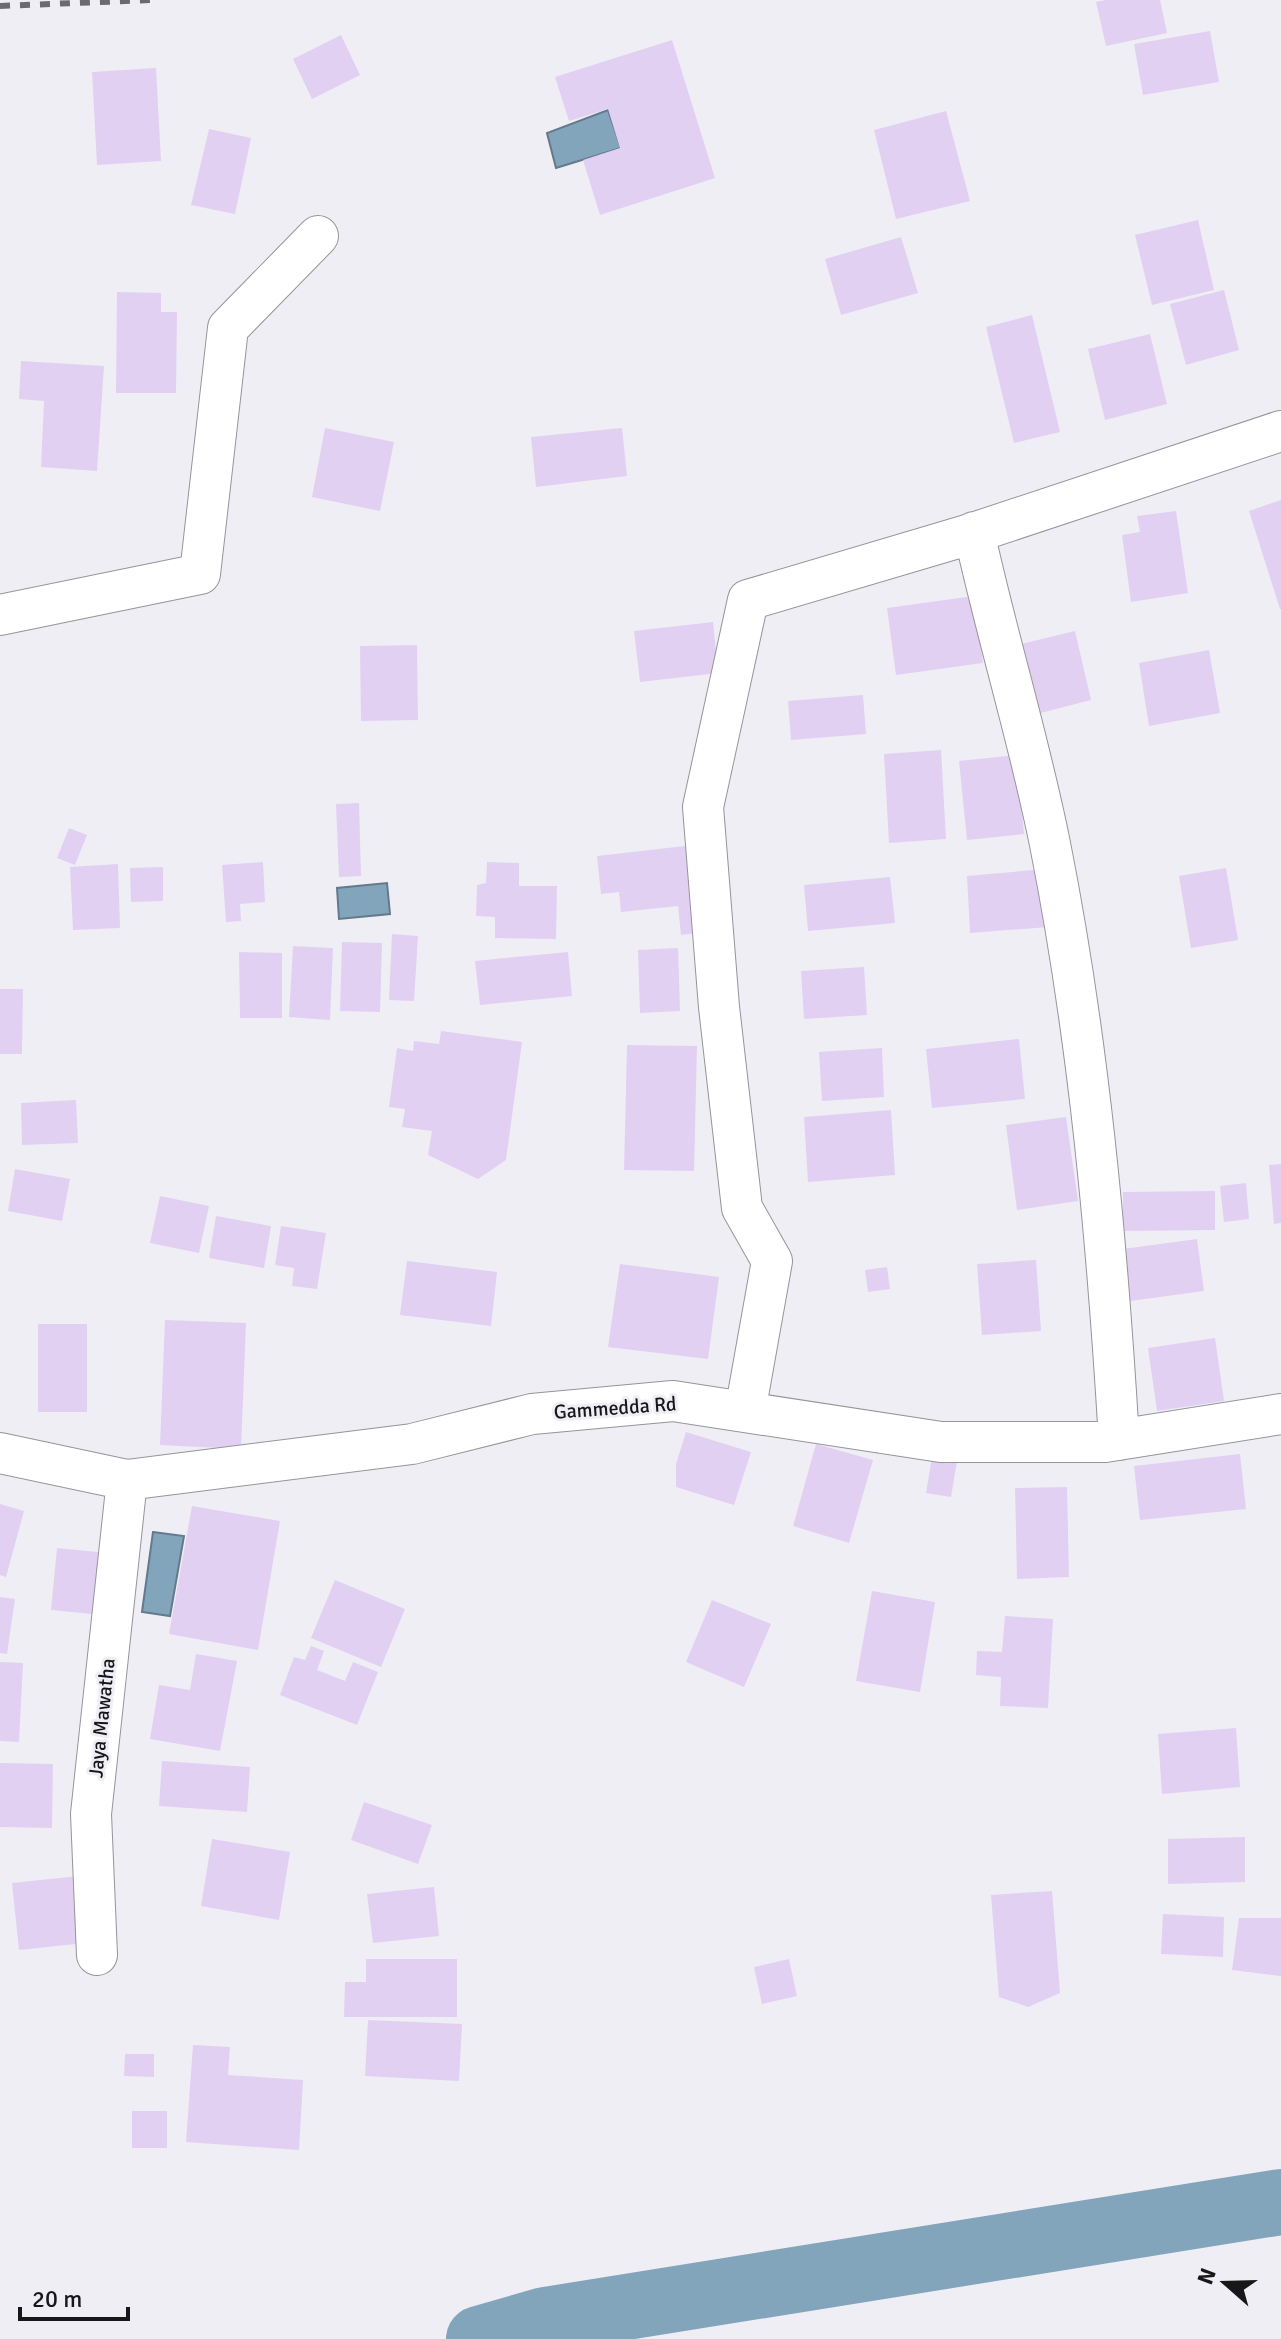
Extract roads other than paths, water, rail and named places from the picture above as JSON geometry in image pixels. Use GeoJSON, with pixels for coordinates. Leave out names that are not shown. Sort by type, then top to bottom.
{"type":"FeatureCollection","features":[{"type":"Feature","properties":{"kind":"street"},"geometry":{"type":"LineString","coordinates":[[0,615],[200,574],[228,328],[318,236]]}},
{"type":"Feature","properties":{"kind":"street"},"geometry":{"type":"LineString","coordinates":[[745,1412],[772,1261],[742,1208],[719,1007],[703,807],[748,600],[974,532],[1281,431]]}},
{"type":"Feature","properties":{"kind":"street"},"geometry":{"type":"LineString","coordinates":[[974,532],[1050,844],[1085,1054],[1111,1313],[1119,1440]]}},
{"type":"Feature","properties":{"kind":"street","name":"Gammedda Rd"},"geometry":{"type":"LineString","coordinates":[[0,1453],[127,1480],[412,1444],[532,1414],[673,1401],[941,1442],[1105,1442],[1281,1414]]}},
{"type":"Feature","properties":{"kind":"street","name":"Jaya Mawatha"},"geometry":{"type":"LineString","coordinates":[[97,1955],[91,1814],[127,1480]]}},
{"type":"Feature","properties":{"kind":"water"},"geometry":{"type":"Polygon","coordinates":[[[608,110],[621,148],[556,168],[547,133],[608,110]]]}},
{"type":"Feature","properties":{"kind":"water"},"geometry":{"type":"Polygon","coordinates":[[[387,883],[390,914],[339,919],[337,888],[387,883]]]}},
{"type":"Feature","properties":{"kind":"water"},"geometry":{"type":"Polygon","coordinates":[[[153,1532],[184,1536],[170,1616],[142,1612],[153,1532]]]}},
{"type":"Feature","properties":{"kind":"waterway"},"geometry":{"type":"LineString","coordinates":[[479,2339],[545,2320],[1281,2202]]}},
{"type":"Feature","properties":{"kind":"railway"},"geometry":{"type":"LineString","coordinates":[[0,6],[151,0]]}}]}
